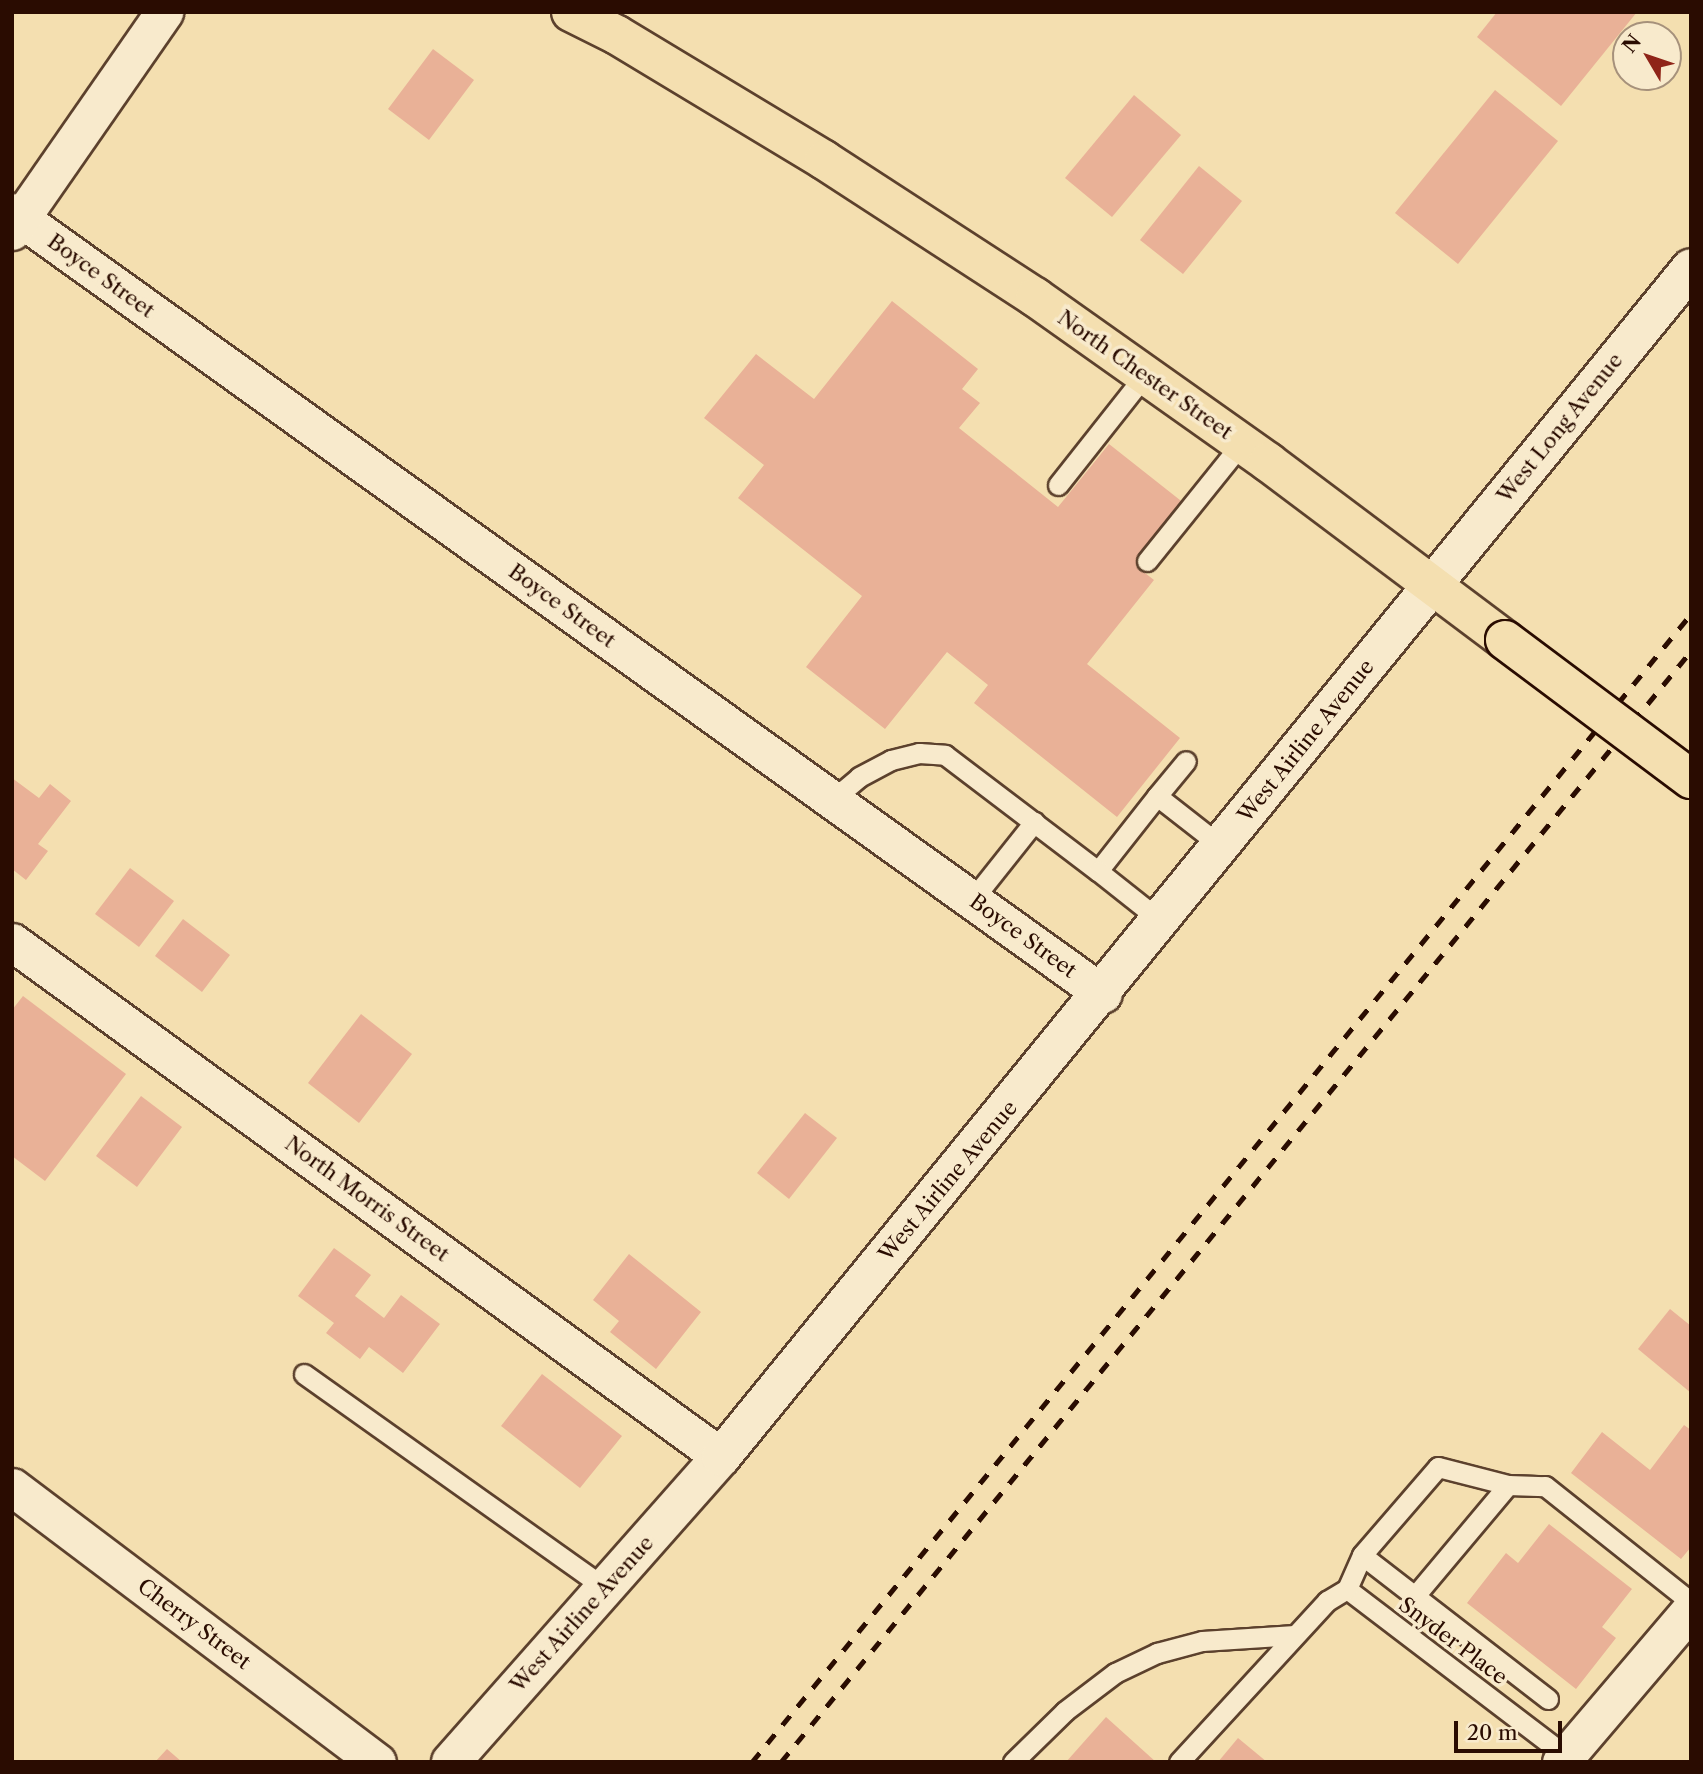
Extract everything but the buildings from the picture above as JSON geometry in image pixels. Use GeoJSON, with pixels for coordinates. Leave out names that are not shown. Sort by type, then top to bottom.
{"type":"FeatureCollection","features":[{"type":"Feature","properties":{"kind":"main road","name":"North Chester Street"},"geometry":{"type":"LineString","coordinates":[[571,12],[606,24],[824,160],[1035,297],[1241,444],[1429,587],[1505,640],[1691,779]]}},
{"type":"Feature","properties":{"kind":"main road","name":"West Long Avenue"},"geometry":{"type":"LineString","coordinates":[[1429,587],[1691,268]]}},
{"type":"Feature","properties":{"kind":"main road","name":"West Airline Avenue"},"geometry":{"type":"LineString","coordinates":[[451,1762],[721,1457],[1103,994],[1429,587]]}},
{"type":"Feature","properties":{"kind":"street"},"geometry":{"type":"LineString","coordinates":[[15,220],[164,12]]}},
{"type":"Feature","properties":{"kind":"street","name":"Boyce Street"},"geometry":{"type":"LineString","coordinates":[[15,220],[1103,994]]}},
{"type":"Feature","properties":{"kind":"street","name":"North Morris Street"},"geometry":{"type":"LineString","coordinates":[[12,942],[721,1457]]}},
{"type":"Feature","properties":{"kind":"street","name":"Cherry Street"},"geometry":{"type":"LineString","coordinates":[[12,1487],[377,1762]]}},
{"type":"Feature","properties":{"kind":"street"},"geometry":{"type":"LineString","coordinates":[[1563,1759],[1691,1609]]}},
{"type":"Feature","properties":{"kind":"lane"},"geometry":{"type":"LineString","coordinates":[[1058,485],[1145,375]]}},
{"type":"Feature","properties":{"kind":"lane"},"geometry":{"type":"LineString","coordinates":[[1147,561],[1241,444]]}},
{"type":"Feature","properties":{"kind":"lane"},"geometry":{"type":"LineString","coordinates":[[832,800],[859,777],[891,760],[919,753],[945,755],[1161,920]]}},
{"type":"Feature","properties":{"kind":"lane"},"geometry":{"type":"LineString","coordinates":[[1098,871],[1186,761]]}},
{"type":"Feature","properties":{"kind":"lane"},"geometry":{"type":"LineString","coordinates":[[1157,796],[1222,846]]}},
{"type":"Feature","properties":{"kind":"lane"},"geometry":{"type":"LineString","coordinates":[[972,900],[1034,822]]}},
{"type":"Feature","properties":{"kind":"lane"},"geometry":{"type":"LineString","coordinates":[[304,1374],[605,1587]]}},
{"type":"Feature","properties":{"kind":"lane"},"geometry":{"type":"LineString","coordinates":[[1179,1762],[1327,1601],[1347,1589],[1362,1555],[1438,1467],[1508,1485],[1545,1486],[1691,1602]]}},
{"type":"Feature","properties":{"kind":"lane"},"geometry":{"type":"LineString","coordinates":[[1414,1597],[1508,1485]]}},
{"type":"Feature","properties":{"kind":"lane"},"geometry":{"type":"LineString","coordinates":[[1362,1555],[1548,1699]]}},
{"type":"Feature","properties":{"kind":"lane","name":"Snyder Place"},"geometry":{"type":"LineString","coordinates":[[1347,1589],[1563,1759]]}},
{"type":"Feature","properties":{"kind":"lane"},"geometry":{"type":"LineString","coordinates":[[1013,1762],[1065,1711],[1105,1681],[1157,1653],[1202,1641],[1296,1635]]}},
{"type":"Feature","properties":{"kind":"railway"},"geometry":{"type":"LineString","coordinates":[[752,1762],[1691,614]]}},
{"type":"Feature","properties":{"kind":"railway"},"geometry":{"type":"LineString","coordinates":[[781,1762],[1691,651]]}}]}
